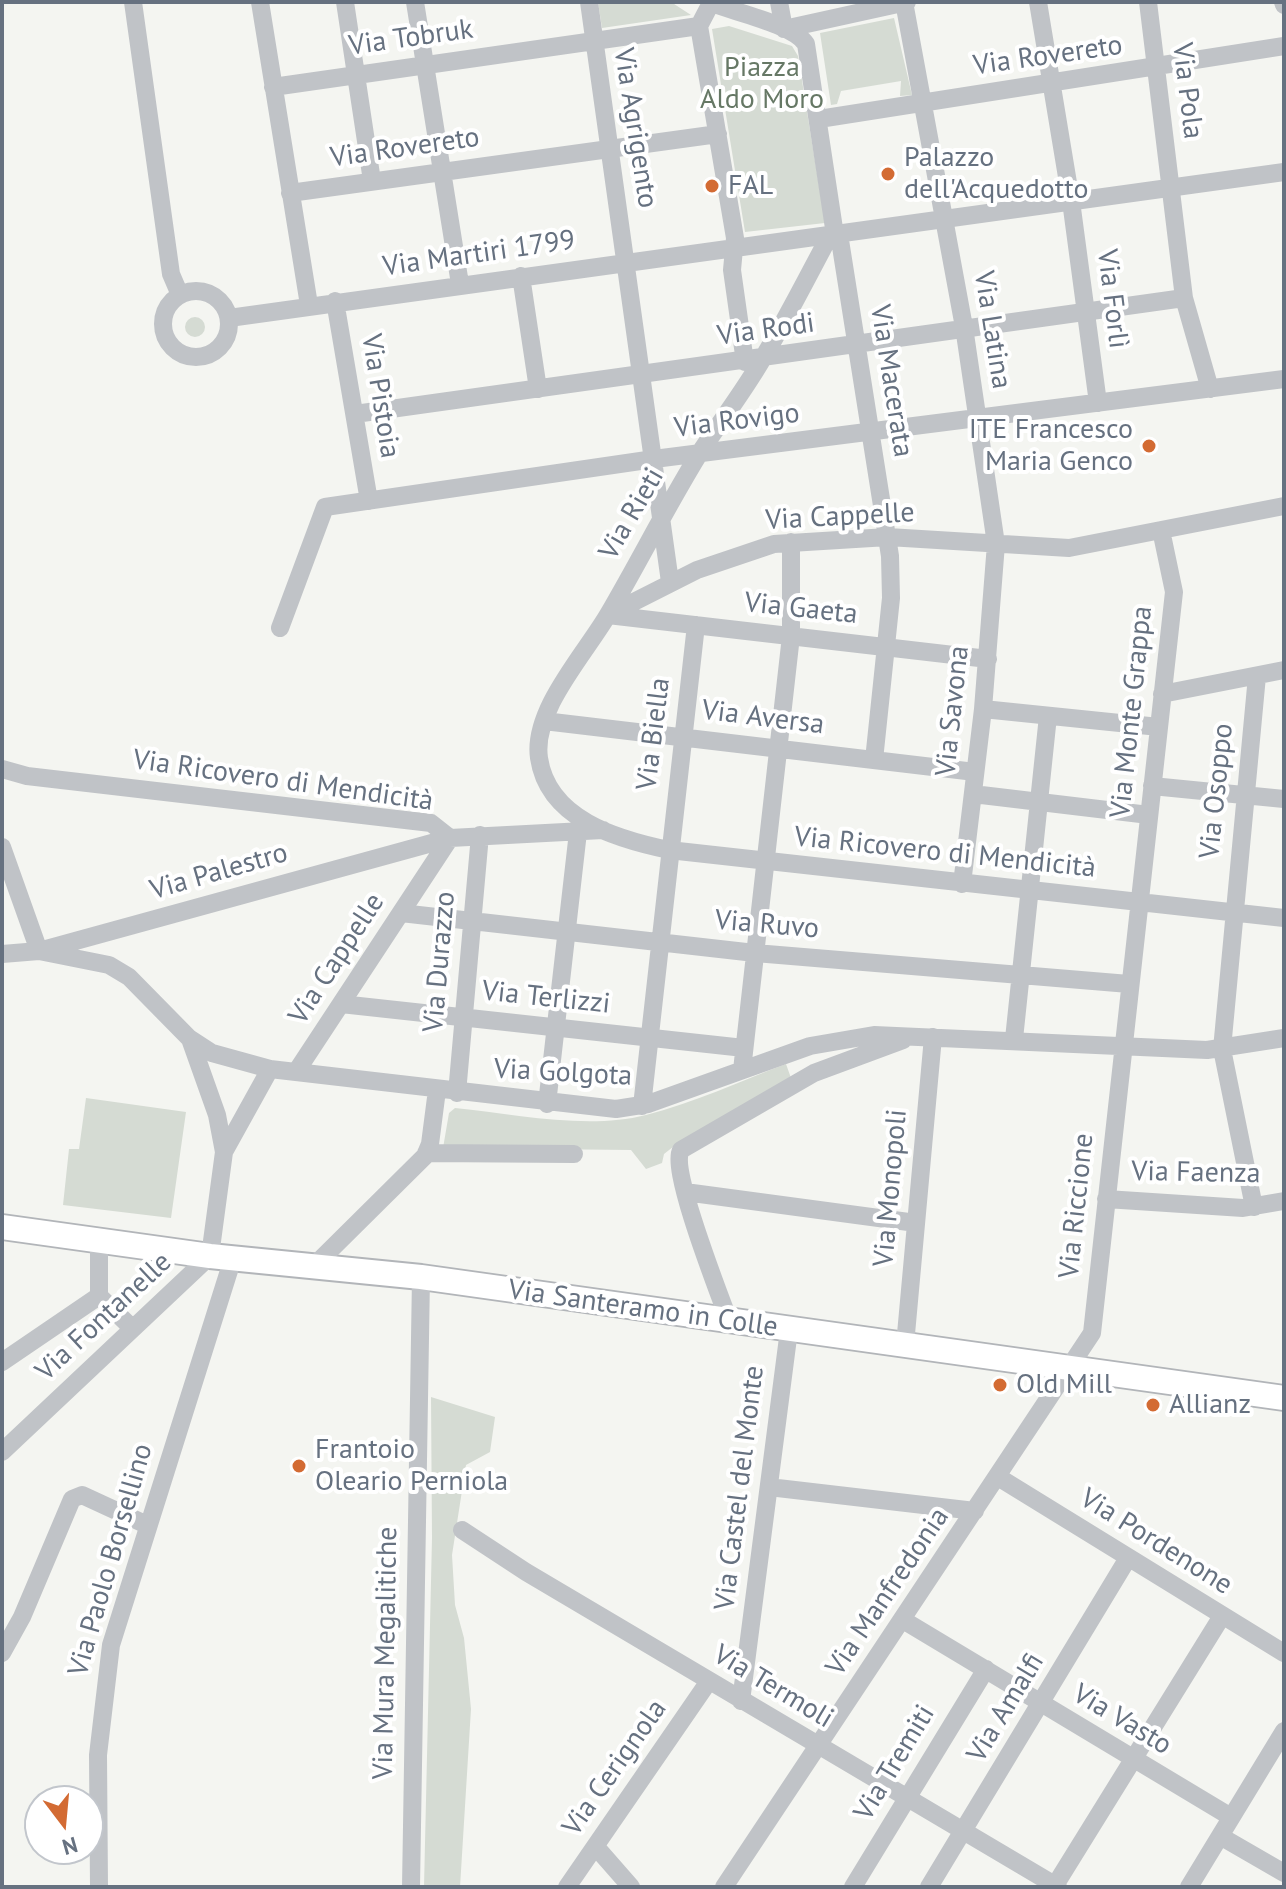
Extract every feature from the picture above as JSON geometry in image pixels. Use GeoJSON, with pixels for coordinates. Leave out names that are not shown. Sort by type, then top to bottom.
{"type":"FeatureCollection","features":[{"type":"Feature","properties":{"kind":"main road","name":"Via Santeramo in Colle"},"geometry":{"type":"LineString","coordinates":[[2,1227],[221,1257],[421,1277],[1284,1398]]}},
{"type":"Feature","properties":{"kind":"street"},"geometry":{"type":"LineString","coordinates":[[133,2],[171,274],[180,295]]}},
{"type":"Feature","properties":{"kind":"street"},"geometry":{"type":"LineString","coordinates":[[260,2],[309,305]]}},
{"type":"Feature","properties":{"kind":"street"},"geometry":{"type":"LineString","coordinates":[[345,2],[372,181]]}},
{"type":"Feature","properties":{"kind":"street"},"geometry":{"type":"LineString","coordinates":[[415,2],[460,284]]}},
{"type":"Feature","properties":{"kind":"street","name":"Via Agrigento"},"geometry":{"type":"LineString","coordinates":[[589,2],[670,582]]}},
{"type":"Feature","properties":{"kind":"street"},"geometry":{"type":"LineString","coordinates":[[779,2],[784,29]]}},
{"type":"Feature","properties":{"kind":"street"},"geometry":{"type":"LineString","coordinates":[[784,29],[905,2]]}},
{"type":"Feature","properties":{"kind":"street","name":"Via Latina"},"geometry":{"type":"LineString","coordinates":[[905,2],[946,219],[996,544]]}},
{"type":"Feature","properties":{"kind":"street","name":"Via Forlì"},"geometry":{"type":"LineString","coordinates":[[1038,2],[1071,201],[1098,403]]}},
{"type":"Feature","properties":{"kind":"street","name":"Via Pola"},"geometry":{"type":"LineString","coordinates":[[1148,2],[1184,298],[1210,389]]}},
{"type":"Feature","properties":{"kind":"street"},"geometry":{"type":"LineString","coordinates":[[754,360],[732,270],[736,246],[699,26],[710,3],[784,29],[802,38],[806,44],[835,235]]}},
{"type":"Feature","properties":{"kind":"street","name":"Via Tobruk"},"geometry":{"type":"LineString","coordinates":[[273,87],[699,26]]}},
{"type":"Feature","properties":{"kind":"street","name":"Via Rovereto"},"geometry":{"type":"LineString","coordinates":[[819,119],[1284,46]]}},
{"type":"Feature","properties":{"kind":"street","name":"Via Rovereto"},"geometry":{"type":"LineString","coordinates":[[290,193],[718,134]]}},
{"type":"Feature","properties":{"kind":"street","name":"Via Martiri 1799"},"geometry":{"type":"LineString","coordinates":[[229,318],[1284,172]]}},
{"type":"Feature","properties":{"kind":"street","name":"Via Macerata"},"geometry":{"type":"LineString","coordinates":[[835,235],[858,345],[888,537],[891,598],[874,760]]}},
{"type":"Feature","properties":{"kind":"street","name":"Via Rieti"},"geometry":{"type":"LineString","coordinates":[[608,615],[754,360],[835,235]]}},
{"type":"Feature","properties":{"kind":"street"},"geometry":{"type":"LineString","coordinates":[[521,276],[538,389]]}},
{"type":"Feature","properties":{"kind":"street"},"geometry":{"type":"LineString","coordinates":[[190,291],[211,294],[226,308],[229,318],[225,341],[218,349],[197,358],[175,351],[163,331],[166,310],[180,295],[190,291]]}},
{"type":"Feature","properties":{"kind":"street","name":"Via Rodi"},"geometry":{"type":"LineString","coordinates":[[355,414],[1184,298]]}},
{"type":"Feature","properties":{"kind":"street","name":"Via Pistoia"},"geometry":{"type":"LineString","coordinates":[[335,301],[369,501]]}},
{"type":"Feature","properties":{"kind":"street","name":"Via Rovigo"},"geometry":{"type":"LineString","coordinates":[[280,628],[325,507],[654,459],[1284,379]]}},
{"type":"Feature","properties":{"kind":"street","name":"Via Cappelle"},"geometry":{"type":"LineString","coordinates":[[590,828],[557,802],[544,777],[538,748],[544,721],[560,688],[608,615],[670,582],[750,550],[791,542],[888,537],[1069,548],[1284,506]]}},
{"type":"Feature","properties":{"kind":"street","name":"Via Monte Grappa"},"geometry":{"type":"LineString","coordinates":[[1129,984],[1174,592],[1161,530]]}},
{"type":"Feature","properties":{"kind":"street"},"geometry":{"type":"LineString","coordinates":[[742,1070],[791,636],[791,542]]}},
{"type":"Feature","properties":{"kind":"street","name":"Via Savona"},"geometry":{"type":"LineString","coordinates":[[962,884],[988,659],[996,544]]}},
{"type":"Feature","properties":{"kind":"street","name":"Via Gaeta"},"geometry":{"type":"LineString","coordinates":[[608,615],[988,659]]}},
{"type":"Feature","properties":{"kind":"street","name":"Via Biella"},"geometry":{"type":"LineString","coordinates":[[642,1106],[696,625]]}},
{"type":"Feature","properties":{"kind":"street"},"geometry":{"type":"LineString","coordinates":[[1162,694],[1284,670]]}},
{"type":"Feature","properties":{"kind":"street","name":"Via Osoppo"},"geometry":{"type":"LineString","coordinates":[[1254,1207],[1222,1049],[1257,676]]}},
{"type":"Feature","properties":{"kind":"street"},"geometry":{"type":"LineString","coordinates":[[983,709],[1159,727]]}},
{"type":"Feature","properties":{"kind":"street"},"geometry":{"type":"LineString","coordinates":[[1014,1039],[1048,716]]}},
{"type":"Feature","properties":{"kind":"street","name":"Via Aversa"},"geometry":{"type":"LineString","coordinates":[[544,721],[975,772]]}},
{"type":"Feature","properties":{"kind":"street","name":"Via Ricovero di Mendicità"},"geometry":{"type":"LineString","coordinates":[[2,769],[27,776],[431,823],[450,838],[590,828],[669,850],[1284,918]]}},
{"type":"Feature","properties":{"kind":"street"},"geometry":{"type":"LineString","coordinates":[[1152,786],[1284,799]]}},
{"type":"Feature","properties":{"kind":"street"},"geometry":{"type":"LineString","coordinates":[[973,794],[1149,815]]}},
{"type":"Feature","properties":{"kind":"street"},"geometry":{"type":"LineString","coordinates":[[547,1104],[566,932],[590,828]]}},
{"type":"Feature","properties":{"kind":"street","name":"Via Durazzo"},"geometry":{"type":"LineString","coordinates":[[457,1093],[480,835]]}},
{"type":"Feature","properties":{"kind":"street","name":"Via Cappelle"},"geometry":{"type":"LineString","coordinates":[[296,1072],[450,838]]}},
{"type":"Feature","properties":{"kind":"street","name":"Via Palestro"},"geometry":{"type":"LineString","coordinates":[[2,954],[39,951],[450,838]]}},
{"type":"Feature","properties":{"kind":"street"},"geometry":{"type":"LineString","coordinates":[[2,847],[39,951],[109,965],[129,977],[189,1038],[217,1115],[224,1152]]}},
{"type":"Feature","properties":{"kind":"street","name":"Via Ruvo"},"geometry":{"type":"LineString","coordinates":[[401,913],[755,953],[1129,984]]}},
{"type":"Feature","properties":{"kind":"street","name":"Via Riccione"},"geometry":{"type":"LineString","coordinates":[[1071,1367],[1092,1333],[1129,984]]}},
{"type":"Feature","properties":{"kind":"street","name":"Via Terlizzi"},"geometry":{"type":"LineString","coordinates":[[341,1004],[744,1048]]}},
{"type":"Feature","properties":{"kind":"street","name":"Via Golgota"},"geometry":{"type":"LineString","coordinates":[[189,1038],[212,1053],[270,1069],[547,1104],[616,1109],[642,1106],[810,1046],[874,1035],[1222,1049],[1284,1038]]}},
{"type":"Feature","properties":{"kind":"street","name":"Via Golgota"},"geometry":{"type":"LineString","coordinates":[[685,1192],[678,1157],[681,1150],[814,1073],[913,1036]]}},
{"type":"Feature","properties":{"kind":"street","name":"Via Monopoli"},"geometry":{"type":"LineString","coordinates":[[905,1345],[933,1037]]}},
{"type":"Feature","properties":{"kind":"street"},"geometry":{"type":"LineString","coordinates":[[224,1152],[270,1069]]}},
{"type":"Feature","properties":{"kind":"street"},"geometry":{"type":"LineString","coordinates":[[313,1267],[426,1153],[437,1090]]}},
{"type":"Feature","properties":{"kind":"street","name":"Via Paolo Borsellino"},"geometry":{"type":"LineString","coordinates":[[99,1887],[98,1755],[103,1688],[111,1645],[221,1257],[224,1152]]}},
{"type":"Feature","properties":{"kind":"street"},"geometry":{"type":"LineString","coordinates":[[426,1153],[574,1154]]}},
{"type":"Feature","properties":{"kind":"street"},"geometry":{"type":"LineString","coordinates":[[729,1321],[685,1192],[916,1223]]}},
{"type":"Feature","properties":{"kind":"street","name":"Via Faenza"},"geometry":{"type":"LineString","coordinates":[[1106,1199],[1254,1207],[1284,1201]]}},
{"type":"Feature","properties":{"kind":"street"},"geometry":{"type":"LineString","coordinates":[[99,1240],[99,1296],[131,1327]]}},
{"type":"Feature","properties":{"kind":"street","name":"Via Fontanelle"},"geometry":{"type":"LineString","coordinates":[[2,1452],[131,1327],[221,1257]]}},
{"type":"Feature","properties":{"kind":"street","name":"Via Mura Megalitiche"},"geometry":{"type":"LineString","coordinates":[[411,1887],[421,1277]]}},
{"type":"Feature","properties":{"kind":"street"},"geometry":{"type":"LineString","coordinates":[[2,1362],[99,1296]]}},
{"type":"Feature","properties":{"kind":"street","name":"Via Castel del Monte"},"geometry":{"type":"LineString","coordinates":[[741,1701],[789,1330]]}},
{"type":"Feature","properties":{"kind":"street","name":"Via Manfredonia"},"geometry":{"type":"LineString","coordinates":[[724,1887],[1071,1367]]}},
{"type":"Feature","properties":{"kind":"street","name":"Via Pordenone"},"geometry":{"type":"LineString","coordinates":[[998,1477],[1284,1653]]}},
{"type":"Feature","properties":{"kind":"street"},"geometry":{"type":"LineString","coordinates":[[769,1487],[975,1511]]}},
{"type":"Feature","properties":{"kind":"street"},"geometry":{"type":"LineString","coordinates":[[2,1653],[22,1617],[72,1499],[82,1495],[147,1525]]}},
{"type":"Feature","properties":{"kind":"street","name":"Via Termoli"},"geometry":{"type":"LineString","coordinates":[[462,1530],[741,1701],[1056,1886]]}},
{"type":"Feature","properties":{"kind":"street","name":"Via Amalfi"},"geometry":{"type":"LineString","coordinates":[[929,1887],[1128,1558]]}},
{"type":"Feature","properties":{"kind":"street"},"geometry":{"type":"LineString","coordinates":[[1056,1886],[1222,1616]]}},
{"type":"Feature","properties":{"kind":"street","name":"Via Vasto"},"geometry":{"type":"LineString","coordinates":[[903,1620],[1231,1817]]}},
{"type":"Feature","properties":{"kind":"street","name":"Via Tremiti"},"geometry":{"type":"LineString","coordinates":[[853,1887],[986,1669]]}},
{"type":"Feature","properties":{"kind":"street","name":"Via Cerignola"},"geometry":{"type":"LineString","coordinates":[[567,1887],[709,1681]]}},
{"type":"Feature","properties":{"kind":"street"},"geometry":{"type":"LineString","coordinates":[[1189,1887],[1282,1739]]}},
{"type":"Feature","properties":{"kind":"street"},"geometry":{"type":"LineString","coordinates":[[1220,1836],[1284,1873]]}},
{"type":"Feature","properties":{"kind":"street"},"geometry":{"type":"LineString","coordinates":[[596,1847],[631,1887]]}},
{"type":"Feature","properties":{"kind":"green space"},"geometry":{"type":"Polygon","coordinates":[[[598,2],[671,2],[691,15],[602,28],[598,2]]]}},
{"type":"Feature","properties":{"kind":"green space"},"geometry":{"type":"Polygon","coordinates":[[[894,18],[912,95],[900,96],[901,81],[841,91],[837,104],[831,105],[820,33],[894,18]]]}},
{"type":"Feature","properties":{"kind":"green space","name":"Piazza Aldo Moro"},"geometry":{"type":"Polygon","coordinates":[[[729,26],[792,46],[798,56],[825,223],[745,232],[712,29],[729,26]]]}},
{"type":"Feature","properties":{"kind":"green space"},"geometry":{"type":"Polygon","coordinates":[[[191,317],[199,317],[205,327],[199,337],[191,337],[185,331],[185,323],[191,317]]]}},
{"type":"Feature","properties":{"kind":"green space"},"geometry":{"type":"Polygon","coordinates":[[[786,1064],[791,1078],[678,1143],[664,1154],[662,1163],[646,1169],[631,1150],[443,1148],[449,1113],[455,1108],[575,1121],[623,1119],[682,1104],[786,1064]]]}},
{"type":"Feature","properties":{"kind":"green space"},"geometry":{"type":"Polygon","coordinates":[[[86,1098],[186,1112],[171,1218],[63,1205],[69,1149],[79,1149],[86,1098]]]}},
{"type":"Feature","properties":{"kind":"green space"},"geometry":{"type":"Polygon","coordinates":[[[431,1397],[495,1417],[490,1452],[466,1465],[452,1555],[455,1605],[464,1638],[471,1709],[460,1887],[424,1887],[432,1538],[431,1397]]]}},
{"type":"Feature","properties":{"kind":"place","name":"Palazzo dell'Acquedotto"},"geometry":{"type":"Point","coordinates":[888,174]}},
{"type":"Feature","properties":{"kind":"place","name":"FAL"},"geometry":{"type":"Point","coordinates":[712,186]}},
{"type":"Feature","properties":{"kind":"place","name":"ITE Francesco Maria Genco"},"geometry":{"type":"Point","coordinates":[1149,446]}},
{"type":"Feature","properties":{"kind":"place","name":"Old Mill"},"geometry":{"type":"Point","coordinates":[1000,1385]}},
{"type":"Feature","properties":{"kind":"place","name":"Allianz"},"geometry":{"type":"Point","coordinates":[1153,1405]}},
{"type":"Feature","properties":{"kind":"place","name":"Frantoio Oleario Perniola"},"geometry":{"type":"Point","coordinates":[299,1466]}}]}
